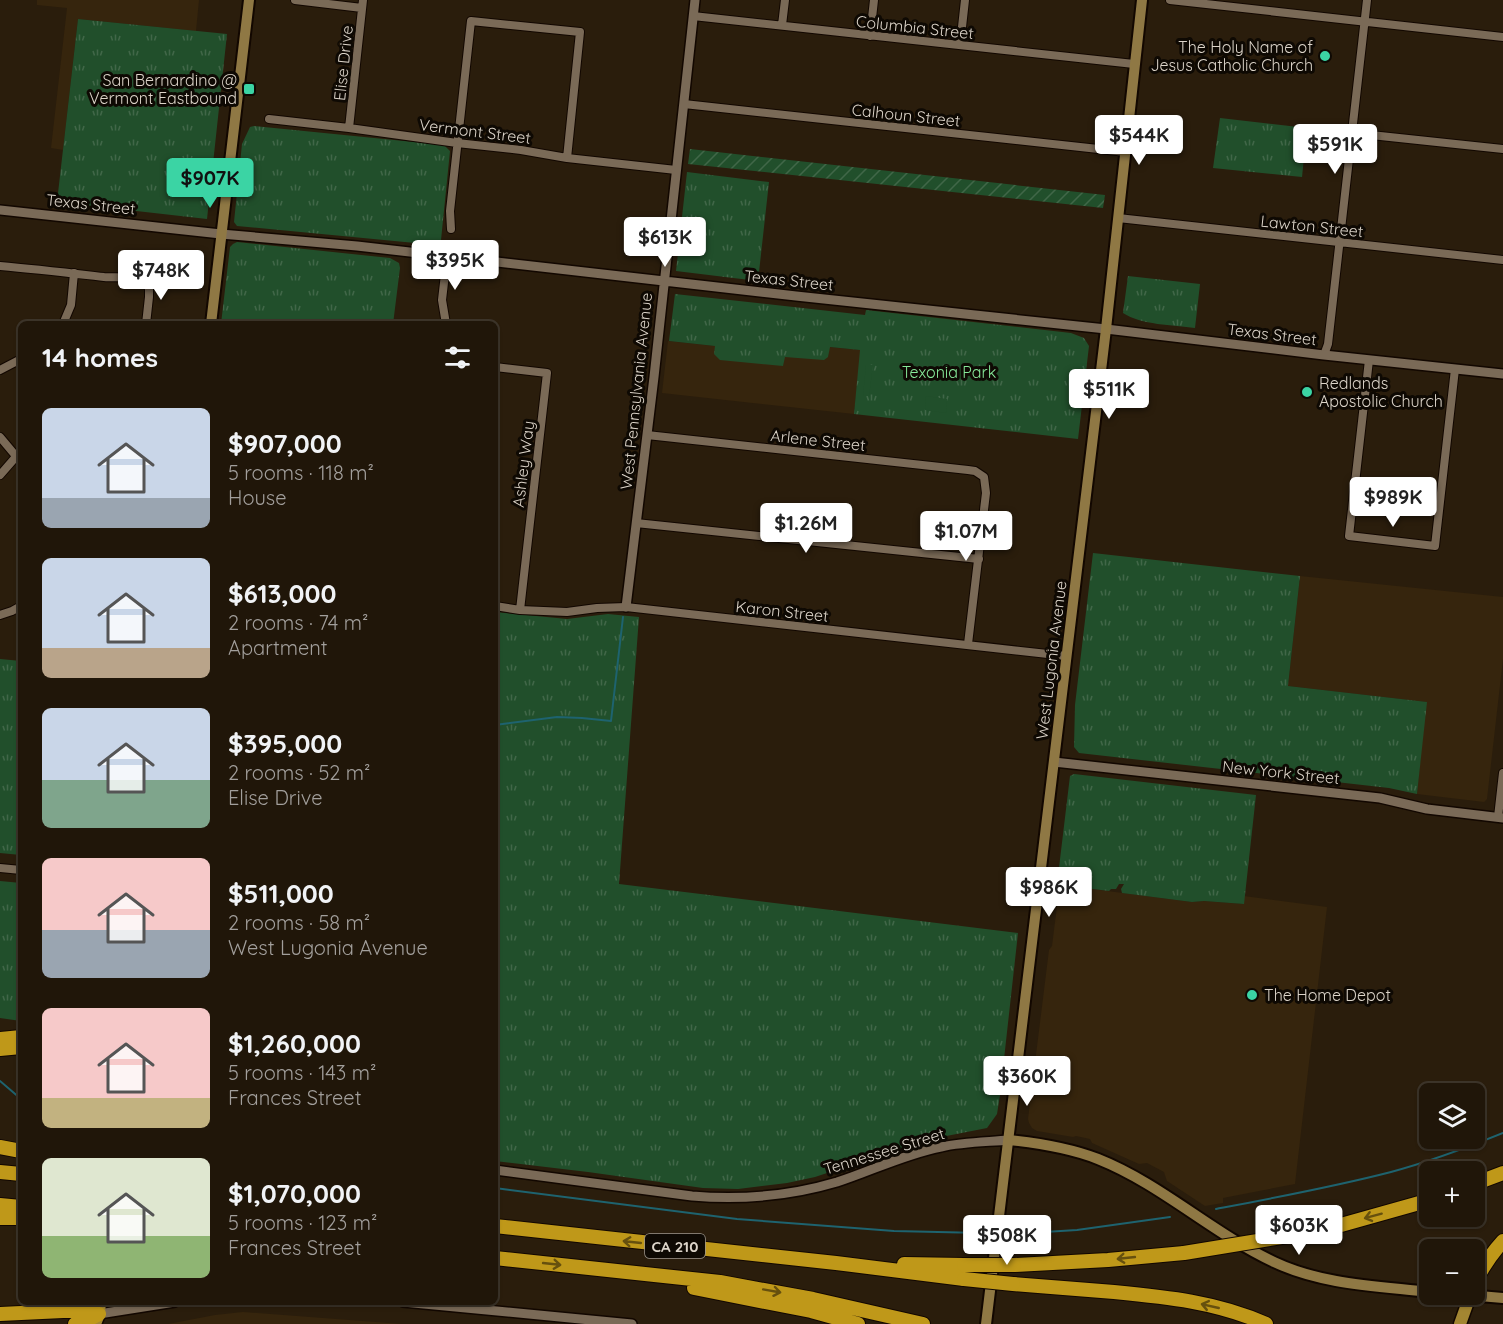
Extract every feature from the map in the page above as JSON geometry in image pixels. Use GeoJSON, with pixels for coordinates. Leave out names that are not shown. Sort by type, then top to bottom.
{"type":"FeatureCollection","features":[{"type":"Feature","properties":{"kind":"highway"},"geometry":{"type":"LineString","coordinates":[[0,1039],[18,1037]]}},
{"type":"Feature","properties":{"kind":"highway"},"geometry":{"type":"LineString","coordinates":[[0,1049],[18,1047]]}},
{"type":"Feature","properties":{"kind":"highway"},"geometry":{"type":"LineString","coordinates":[[0,1147],[18,1150]]}},
{"type":"Feature","properties":{"kind":"highway"},"geometry":{"type":"LineString","coordinates":[[0,1172],[18,1174]]}},
{"type":"Feature","properties":{"kind":"highway"},"geometry":{"type":"LineString","coordinates":[[1485,1180],[1503,1173]]}},
{"type":"Feature","properties":{"kind":"highway"},"geometry":{"type":"LineString","coordinates":[[836,1263],[1014,1265],[1098,1261],[1184,1253],[1294,1235],[1341,1225],[1419,1203]]}},
{"type":"Feature","properties":{"kind":"highway"},"geometry":{"type":"LineString","coordinates":[[0,1205],[18,1207]]}},
{"type":"Feature","properties":{"kind":"highway"},"geometry":{"type":"LineString","coordinates":[[0,1218],[18,1218]]}},
{"type":"Feature","properties":{"kind":"highway","name":"CA 210"},"geometry":{"type":"LineString","coordinates":[[498,1226],[836,1263]]}},
{"type":"Feature","properties":{"kind":"highway"},"geometry":{"type":"LineString","coordinates":[[1485,1263],[1503,1241]]}},
{"type":"Feature","properties":{"kind":"highway"},"geometry":{"type":"LineString","coordinates":[[498,1258],[720,1282],[813,1299],[923,1324]]}},
{"type":"Feature","properties":{"kind":"highway"},"geometry":{"type":"LineString","coordinates":[[836,1263],[964,1279],[1182,1299],[1215,1306],[1266,1324]]}},
{"type":"Feature","properties":{"kind":"highway"},"geometry":{"type":"LineString","coordinates":[[610,1270],[801,1309],[858,1324]]}},
{"type":"Feature","properties":{"kind":"highway"},"geometry":{"type":"LineString","coordinates":[[0,1314],[84,1310],[99,1316]]}},
{"type":"Feature","properties":{"kind":"highway"},"geometry":{"type":"LineString","coordinates":[[75,1324],[99,1316]]}},
{"type":"Feature","properties":{"kind":"main road"},"geometry":{"type":"LineString","coordinates":[[211,321],[249,0]]}},
{"type":"Feature","properties":{"kind":"main road","name":"West Lugonia Avenue"},"geometry":{"type":"LineString","coordinates":[[986,1324],[1106,329],[1142,0]]}},
{"type":"Feature","properties":{"kind":"main road","name":"Tennessee Street"},"geometry":{"type":"LineString","coordinates":[[1009,1140],[1065,1149],[1096,1158],[1145,1183],[1228,1237],[1292,1269],[1340,1282],[1419,1291]]}},
{"type":"Feature","properties":{"kind":"main road"},"geometry":{"type":"LineString","coordinates":[[1485,1295],[1503,1298]]}},
{"type":"Feature","properties":{"kind":"main road"},"geometry":{"type":"LineString","coordinates":[[1460,1324],[1465,1305]]}},
{"type":"Feature","properties":{"kind":"street"},"geometry":{"type":"LineString","coordinates":[[295,0],[363,4]]}},
{"type":"Feature","properties":{"kind":"street","name":"West Pennsylvania Avenue"},"geometry":{"type":"LineString","coordinates":[[626,607],[695,0]]}},
{"type":"Feature","properties":{"kind":"street"},"geometry":{"type":"LineString","coordinates":[[782,25],[785,0]]}},
{"type":"Feature","properties":{"kind":"street"},"geometry":{"type":"LineString","coordinates":[[870,36],[874,0]]}},
{"type":"Feature","properties":{"kind":"street"},"geometry":{"type":"LineString","coordinates":[[960,45],[965,0]]}},
{"type":"Feature","properties":{"kind":"street"},"geometry":{"type":"LineString","coordinates":[[1170,0],[1503,37]]}},
{"type":"Feature","properties":{"kind":"street"},"geometry":{"type":"LineString","coordinates":[[1324,355],[1328,344],[1340,243],[1366,0]]}},
{"type":"Feature","properties":{"kind":"street","name":"Elise Drive"},"geometry":{"type":"LineString","coordinates":[[349,128],[363,4]]}},
{"type":"Feature","properties":{"kind":"street","name":"Columbia Street"},"geometry":{"type":"LineString","coordinates":[[693,16],[1134,64]]}},
{"type":"Feature","properties":{"kind":"street"},"geometry":{"type":"LineString","coordinates":[[451,229],[450,211],[471,21],[580,32],[567,158]]}},
{"type":"Feature","properties":{"kind":"street","name":"Calhoun Street"},"geometry":{"type":"LineString","coordinates":[[684,104],[1126,152]]}},
{"type":"Feature","properties":{"kind":"street","name":"Vermont Street"},"geometry":{"type":"LineString","coordinates":[[269,119],[676,170]]}},
{"type":"Feature","properties":{"kind":"street"},"geometry":{"type":"LineString","coordinates":[[1352,133],[1503,149]]}},
{"type":"Feature","properties":{"kind":"street","name":"Texas Street"},"geometry":{"type":"LineString","coordinates":[[0,210],[357,246],[1503,374]]}},
{"type":"Feature","properties":{"kind":"street","name":"Lawton Street"},"geometry":{"type":"LineString","coordinates":[[1118,218],[1503,260]]}},
{"type":"Feature","properties":{"kind":"street"},"geometry":{"type":"LineString","coordinates":[[446,321],[442,300],[447,257]]}},
{"type":"Feature","properties":{"kind":"street"},"geometry":{"type":"LineString","coordinates":[[0,266],[134,278],[146,282],[149,288],[146,321]]}},
{"type":"Feature","properties":{"kind":"street"},"geometry":{"type":"LineString","coordinates":[[64,321],[71,306],[74,273]]}},
{"type":"Feature","properties":{"kind":"street"},"geometry":{"type":"LineString","coordinates":[[1369,360],[1348,536],[1435,546],[1455,369]]}},
{"type":"Feature","properties":{"kind":"street"},"geometry":{"type":"LineString","coordinates":[[0,370],[18,361]]}},
{"type":"Feature","properties":{"kind":"street","name":"Ashley Way"},"geometry":{"type":"LineString","coordinates":[[498,367],[547,373],[520,609]]}},
{"type":"Feature","properties":{"kind":"street","name":"Arlene Street"},"geometry":{"type":"LineString","coordinates":[[647,435],[975,471],[984,477],[986,493],[979,560]]}},
{"type":"Feature","properties":{"kind":"street"},"geometry":{"type":"LineString","coordinates":[[0,437],[18,456]]}},
{"type":"Feature","properties":{"kind":"street"},"geometry":{"type":"LineString","coordinates":[[0,475],[18,458]]}},
{"type":"Feature","properties":{"kind":"street"},"geometry":{"type":"LineString","coordinates":[[636,523],[979,560],[969,644]]}},
{"type":"Feature","properties":{"kind":"street","name":"Karon Street"},"geometry":{"type":"LineString","coordinates":[[498,606],[567,612],[626,607],[1066,656]]}},
{"type":"Feature","properties":{"kind":"street"},"geometry":{"type":"LineString","coordinates":[[0,615],[18,608]]}},
{"type":"Feature","properties":{"kind":"street","name":"New York Street"},"geometry":{"type":"LineString","coordinates":[[1054,762],[1380,798],[1427,809],[1501,818]]}},
{"type":"Feature","properties":{"kind":"street"},"geometry":{"type":"LineString","coordinates":[[1501,818],[1503,773]]}},
{"type":"Feature","properties":{"kind":"street"},"geometry":{"type":"LineString","coordinates":[[0,868],[18,870]]}},
{"type":"Feature","properties":{"kind":"street","name":"Tennessee Street"},"geometry":{"type":"LineString","coordinates":[[498,1170],[723,1199],[802,1190],[836,1182],[923,1151],[970,1142],[1009,1140]]}},
{"type":"Feature","properties":{"kind":"street"},"geometry":{"type":"LineString","coordinates":[[99,1316],[160,1305]]}},
{"type":"Feature","properties":{"kind":"street"},"geometry":{"type":"LineString","coordinates":[[434,1305],[632,1324]]}},
{"type":"Feature","properties":{"kind":"shaded area"},"geometry":{"type":"Polygon","coordinates":[[[37,0],[199,0],[196,31],[78,19],[63,150],[51,148],[67,8],[37,5],[37,0]]]}},
{"type":"Feature","properties":{"kind":"shaded area"},"geometry":{"type":"Polygon","coordinates":[[[668,341],[715,346],[783,366],[784,356],[828,357],[829,347],[861,350],[854,414],[662,393],[668,341]]]}},
{"type":"Feature","properties":{"kind":"shaded area"},"geometry":{"type":"Polygon","coordinates":[[[1300,576],[1503,597],[1503,659],[1487,799],[1484,802],[1417,794],[1426,702],[1288,686],[1300,576]]]}},
{"type":"Feature","properties":{"kind":"shaded area"},"geometry":{"type":"Polygon","coordinates":[[[1061,885],[1192,902],[1243,904],[1244,896],[1327,907],[1295,1184],[1223,1198],[1223,1203],[1205,1206],[1167,1181],[1164,1172],[1147,1163],[1139,1164],[1092,1143],[1090,1139],[1037,1131],[1032,1128],[1028,1119],[1049,950],[1052,946],[1061,885]]]}},
{"type":"Feature","properties":{"kind":"shaded area"},"geometry":{"type":"Polygon","coordinates":[[[243,1312],[402,1324],[168,1324],[243,1312]]]}},
{"type":"Feature","properties":{"kind":"green space"},"geometry":{"type":"Polygon","coordinates":[[[78,19],[227,34],[207,219],[57,202],[78,19]]]}},
{"type":"Feature","properties":{"kind":"green space"},"geometry":{"type":"Polygon","coordinates":[[[1220,118],[1307,128],[1302,177],[1213,168],[1220,118]]]}},
{"type":"Feature","properties":{"kind":"green space"},"geometry":{"type":"Polygon","coordinates":[[[250,127],[444,145],[450,151],[441,240],[436,245],[237,226],[234,222],[242,144],[250,127]]]}},
{"type":"Feature","properties":{"kind":"green space"},"geometry":{"type":"Polygon","coordinates":[[[690,149],[1105,195],[1103,208],[688,164],[690,149]]]}},
{"type":"Feature","properties":{"kind":"green space"},"geometry":{"type":"Polygon","coordinates":[[[687,172],[769,182],[758,281],[676,271],[687,172]]]}},
{"type":"Feature","properties":{"kind":"green space"},"geometry":{"type":"Polygon","coordinates":[[[237,242],[390,258],[399,263],[400,268],[393,321],[221,321],[230,247],[237,242]]]}},
{"type":"Feature","properties":{"kind":"green space"},"geometry":{"type":"Polygon","coordinates":[[[1128,276],[1200,284],[1195,328],[1148,322],[1123,313],[1128,276]]]}},
{"type":"Feature","properties":{"kind":"green space","name":"Texonia Park"},"geometry":{"type":"Polygon","coordinates":[[[675,294],[865,315],[866,310],[1071,333],[1084,338],[1089,346],[1078,439],[854,414],[860,350],[830,347],[828,357],[824,360],[785,357],[783,366],[720,360],[714,354],[715,346],[669,341],[675,294]]]}},
{"type":"Feature","properties":{"kind":"green space"},"geometry":{"type":"Polygon","coordinates":[[[866,365],[873,365],[869,396],[863,396],[866,365]]]}},
{"type":"Feature","properties":{"kind":"green space"},"geometry":{"type":"Polygon","coordinates":[[[926,396],[947,399],[946,413],[925,410],[926,396]]]}},
{"type":"Feature","properties":{"kind":"green space"},"geometry":{"type":"Polygon","coordinates":[[[1093,553],[1300,576],[1288,686],[1427,702],[1417,794],[1389,788],[1079,753],[1074,747],[1075,705],[1093,553]]]}},
{"type":"Feature","properties":{"kind":"green space"},"geometry":{"type":"Polygon","coordinates":[[[498,612],[567,619],[608,614],[639,617],[619,884],[1018,933],[997,1114],[987,1128],[926,1140],[815,1177],[738,1189],[703,1188],[498,1161],[498,612]]]}},
{"type":"Feature","properties":{"kind":"green space"},"geometry":{"type":"Polygon","coordinates":[[[0,659],[18,661],[18,855],[0,853],[0,659]]]}},
{"type":"Feature","properties":{"kind":"green space"},"geometry":{"type":"Polygon","coordinates":[[[1074,774],[1256,795],[1244,904],[1192,902],[1122,893],[1121,889],[1124,884],[1119,884],[1116,889],[1109,891],[1061,885],[1057,880],[1070,776],[1074,774]]]}},
{"type":"Feature","properties":{"kind":"green space"},"geometry":{"type":"Polygon","coordinates":[[[0,881],[18,883],[18,1021],[0,1018],[0,881]]]}},
{"type":"Feature","properties":{"kind":"waterway"},"geometry":{"type":"LineString","coordinates":[[498,725],[557,717],[611,721],[623,617]]}},
{"type":"Feature","properties":{"kind":"waterway"},"geometry":{"type":"LineString","coordinates":[[0,1081],[18,1096]]}},
{"type":"Feature","properties":{"kind":"waterway"},"geometry":{"type":"LineString","coordinates":[[1216,1209],[1391,1172],[1503,1133]]}},
{"type":"Feature","properties":{"kind":"waterway"},"geometry":{"type":"LineString","coordinates":[[498,1188],[737,1219],[894,1231],[982,1233]]}},
{"type":"Feature","properties":{"kind":"waterway"},"geometry":{"type":"LineString","coordinates":[[1013,1234],[1077,1230],[1170,1217]]}},
{"type":"Feature","properties":{"kind":"place","name":"The Holy Name of Jesus Catholic Church"},"geometry":{"type":"Point","coordinates":[1325,56]}},
{"type":"Feature","properties":{"kind":"place","name":"San Bernardino @ Vermont Eastbound"},"geometry":{"type":"Point","coordinates":[249,89]}},
{"type":"Feature","properties":{"kind":"place","name":"Redlands Apostolic Church"},"geometry":{"type":"Point","coordinates":[1307,392]}},
{"type":"Feature","properties":{"kind":"place","name":"The Home Depot"},"geometry":{"type":"Point","coordinates":[1252,995]}}]}
